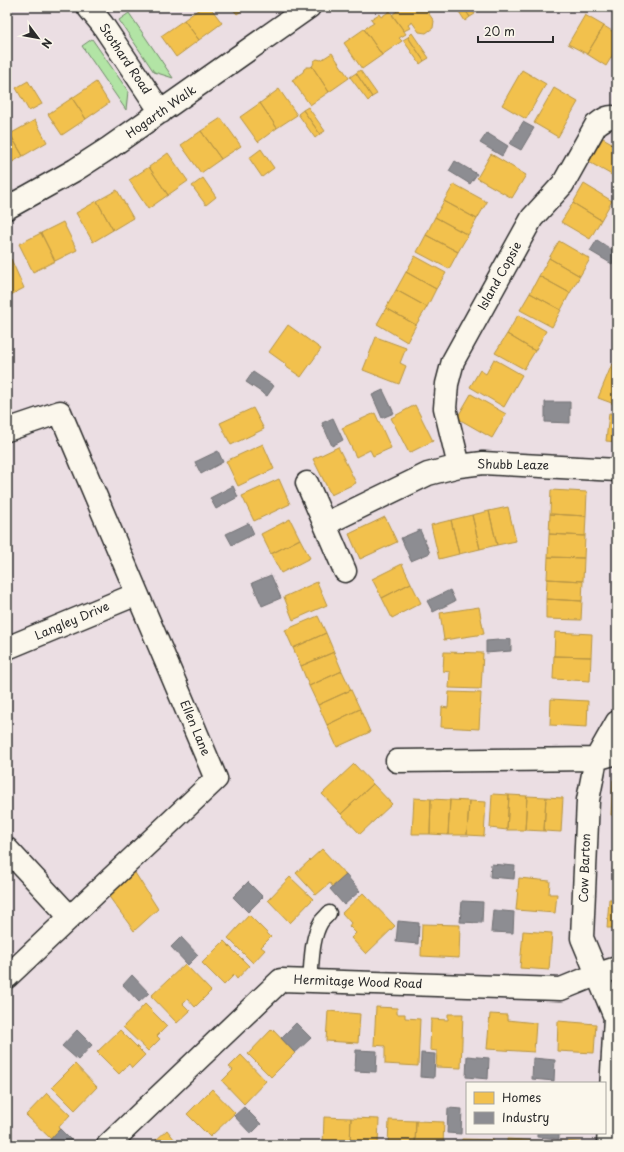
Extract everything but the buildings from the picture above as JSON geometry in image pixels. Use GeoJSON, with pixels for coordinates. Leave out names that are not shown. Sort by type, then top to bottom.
{"type":"FeatureCollection","features":[{"type":"Feature","properties":{"kind":"street","name":"Stothard Road"},"geometry":{"type":"LineString","coordinates":[[88,7],[102,24],[161,112]]}},
{"type":"Feature","properties":{"kind":"street","name":"Hogarth Walk"},"geometry":{"type":"LineString","coordinates":[[7,208],[75,170],[109,148],[309,7]]}},
{"type":"Feature","properties":{"kind":"street","name":"Island Copsie"},"geometry":{"type":"LineString","coordinates":[[459,466],[445,408],[446,384],[453,361],[532,218],[563,184],[596,125],[605,118],[617,118]]}},
{"type":"Feature","properties":{"kind":"street","name":"Ellen Lane"},"geometry":{"type":"LineString","coordinates":[[7,430],[60,412],[216,779],[7,977]]}},
{"type":"Feature","properties":{"kind":"street","name":"Shubb Leaze"},"geometry":{"type":"LineString","coordinates":[[325,524],[428,474],[459,466],[483,463],[617,470]]}},
{"type":"Feature","properties":{"kind":"street"},"geometry":{"type":"LineString","coordinates":[[307,483],[345,571]]}},
{"type":"Feature","properties":{"kind":"street","name":"Langley Drive"},"geometry":{"type":"LineString","coordinates":[[7,648],[137,594]]}},
{"type":"Feature","properties":{"kind":"street","name":"Cow Barton"},"geometry":{"type":"LineString","coordinates":[[608,1145],[615,1016],[608,971],[582,938],[588,800],[596,759],[617,722]]}},
{"type":"Feature","properties":{"kind":"street"},"geometry":{"type":"LineString","coordinates":[[397,761],[596,759],[617,753]]}},
{"type":"Feature","properties":{"kind":"street"},"geometry":{"type":"LineString","coordinates":[[7,849],[70,917]]}},
{"type":"Feature","properties":{"kind":"street","name":"Hermitage Wood Road"},"geometry":{"type":"LineString","coordinates":[[111,1144],[281,980],[561,989],[608,971]]}},
{"type":"Feature","properties":{"kind":"lane"},"geometry":{"type":"LineString","coordinates":[[310,981],[313,947],[321,922],[329,913]]}},
{"type":"Feature","properties":{"kind":"green space"},"geometry":{"type":"Polygon","coordinates":[[[129,13],[173,78],[154,72],[119,20],[129,13]]]}},
{"type":"Feature","properties":{"kind":"green space"},"geometry":{"type":"Polygon","coordinates":[[[92,39],[128,91],[126,110],[82,46],[92,39]]]}}]}
